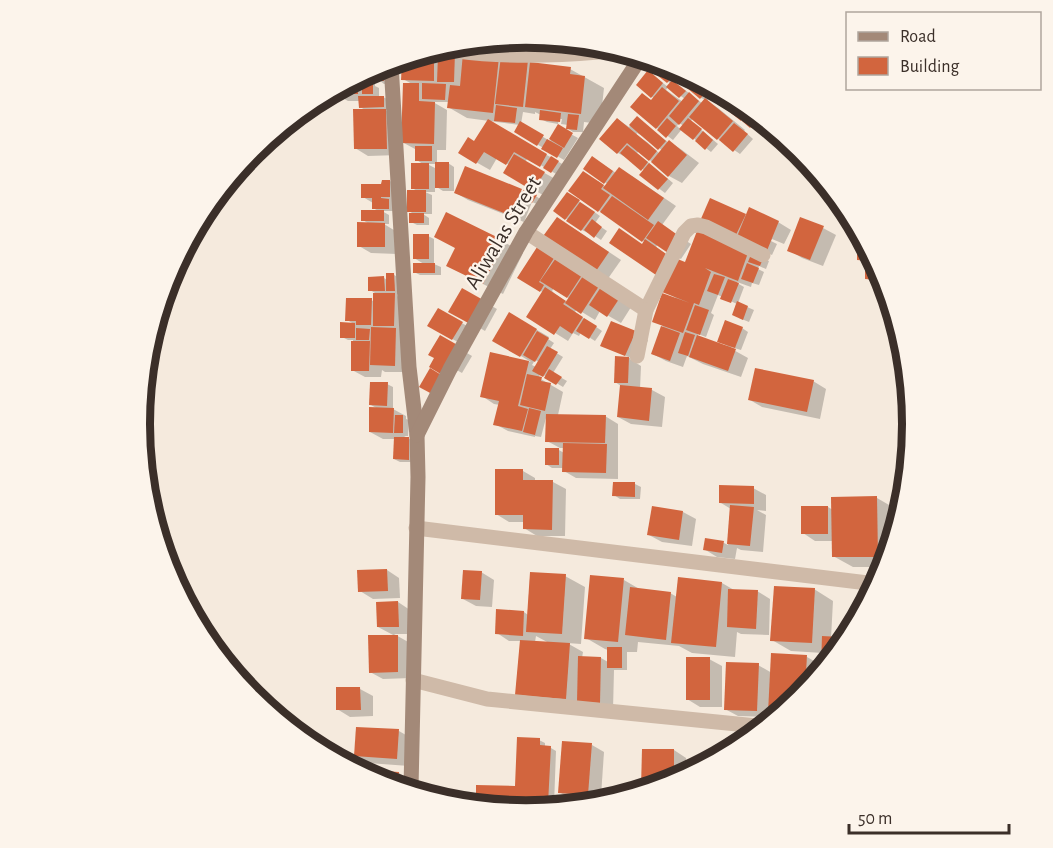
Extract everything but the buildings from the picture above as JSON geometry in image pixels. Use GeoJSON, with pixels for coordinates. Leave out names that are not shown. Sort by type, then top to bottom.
{"type":"FeatureCollection","features":[{"type":"Feature","properties":{"kind":"street"},"geometry":{"type":"LineString","coordinates":[[472,52],[527,55],[587,53]]}},
{"type":"Feature","properties":{"kind":"street","name":"Aliwalas Street"},"geometry":{"type":"LineString","coordinates":[[417,435],[450,369],[526,232],[636,65]]}},
{"type":"Feature","properties":{"kind":"street"},"geometry":{"type":"LineString","coordinates":[[392,74],[409,367],[417,435],[411,782]]}},
{"type":"Feature","properties":{"kind":"street"},"geometry":{"type":"LineString","coordinates":[[637,356],[646,310],[684,233],[691,226],[706,227],[763,255]]}},
{"type":"Feature","properties":{"kind":"street"},"geometry":{"type":"LineString","coordinates":[[526,232],[646,310]]}},
{"type":"Feature","properties":{"kind":"street"},"geometry":{"type":"LineString","coordinates":[[416,528],[867,583]]}},
{"type":"Feature","properties":{"kind":"street"},"geometry":{"type":"LineString","coordinates":[[413,680],[487,699],[751,725]]}}]}
